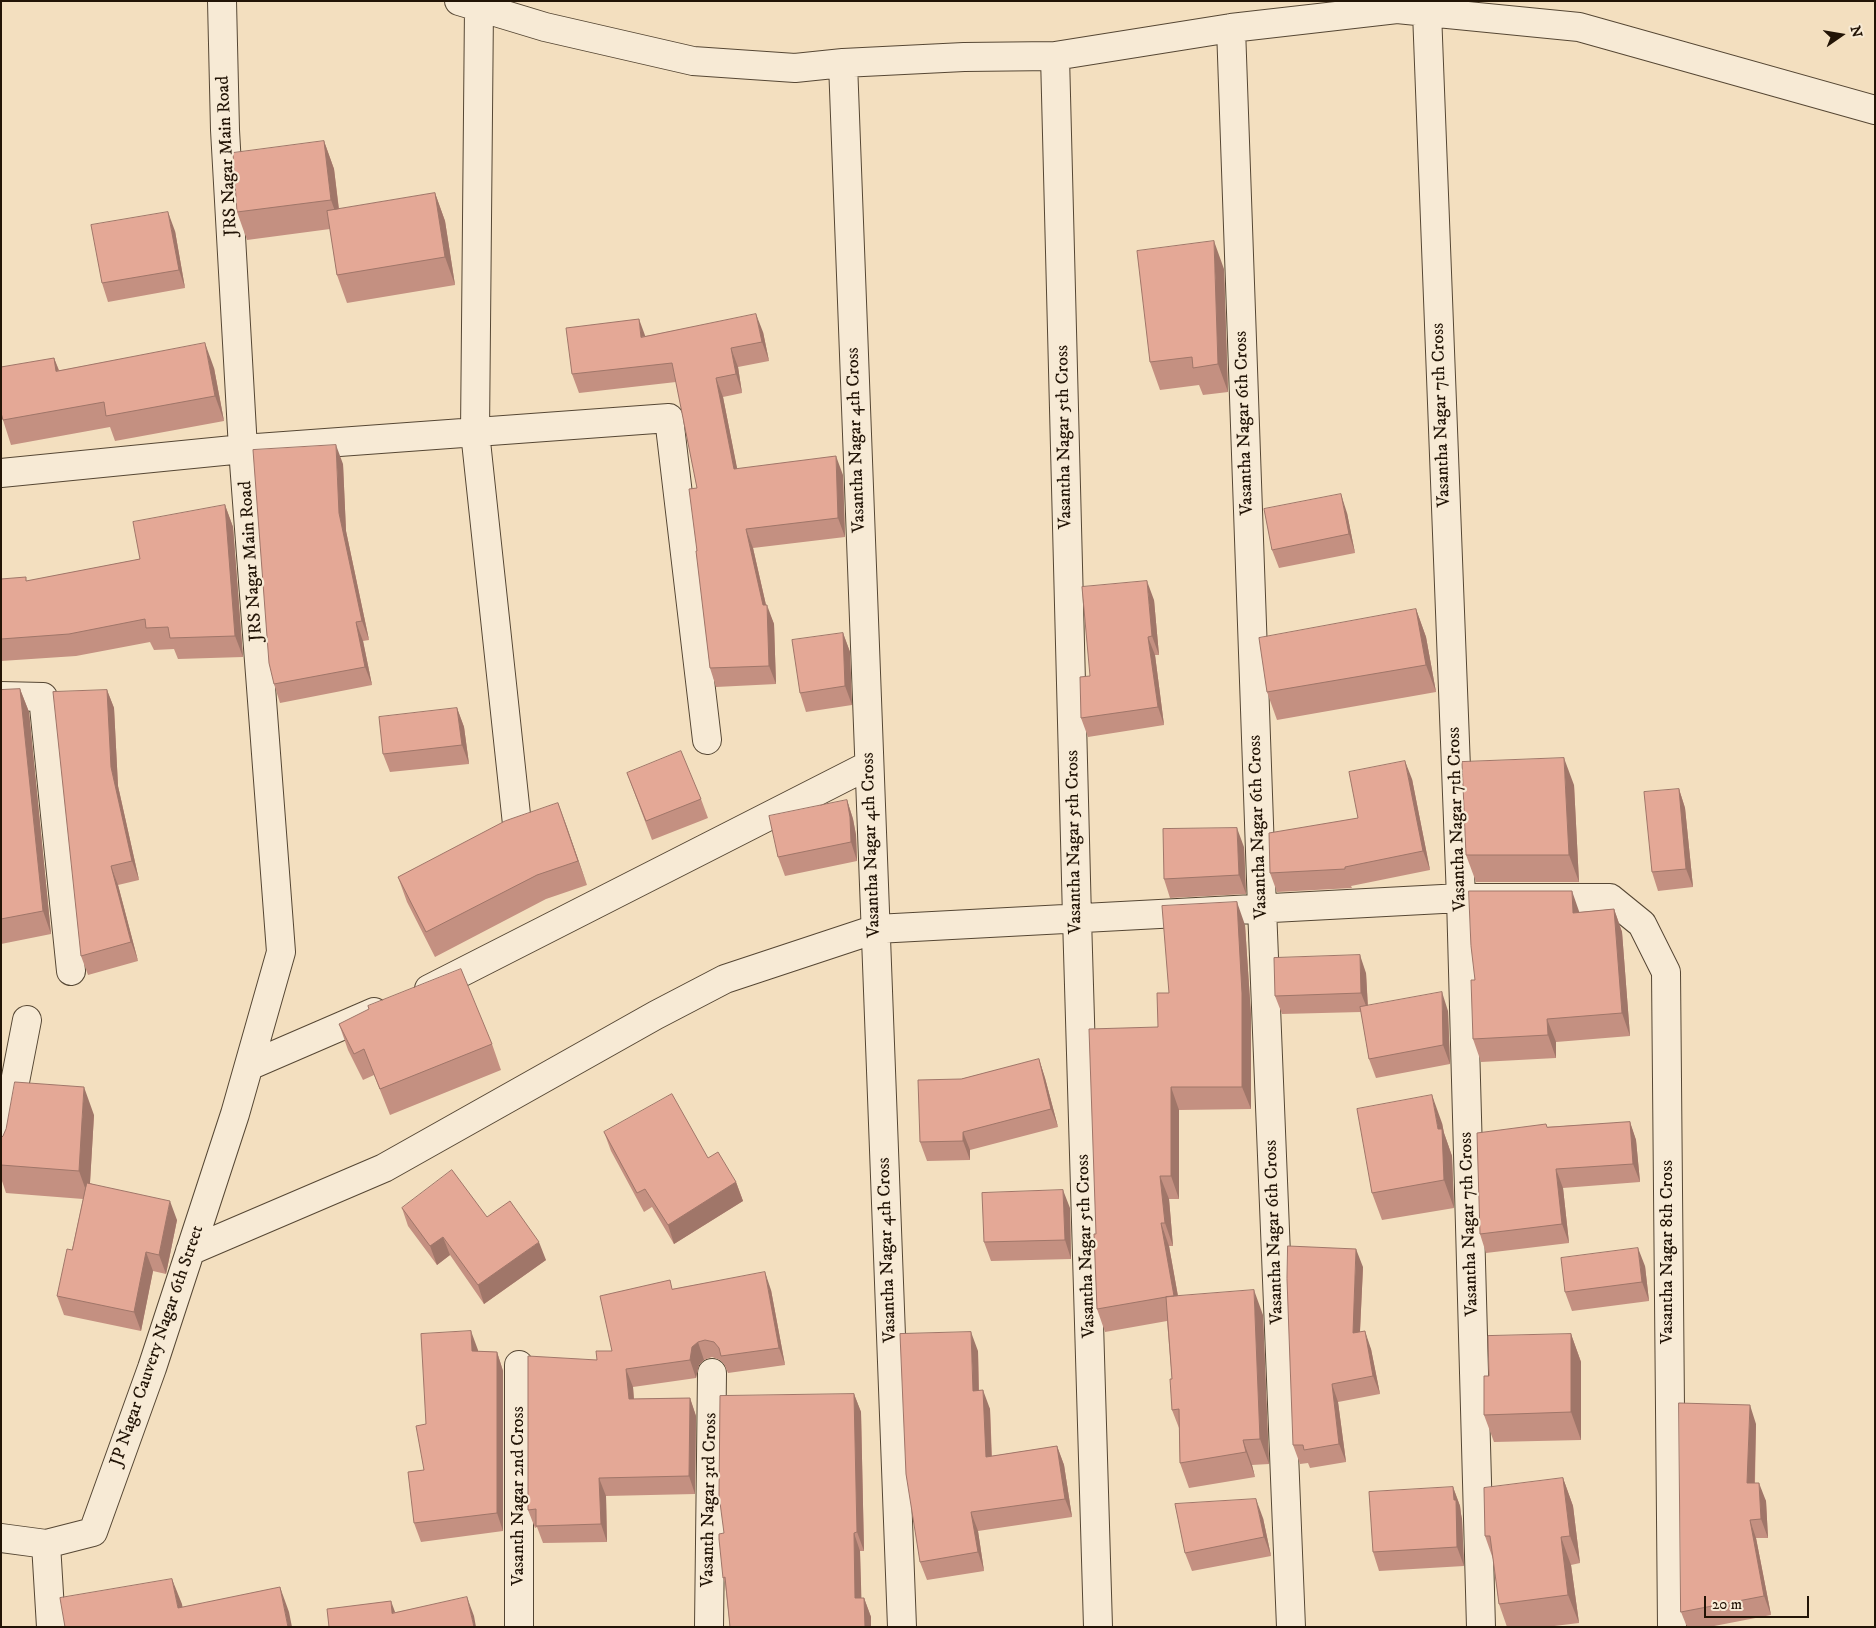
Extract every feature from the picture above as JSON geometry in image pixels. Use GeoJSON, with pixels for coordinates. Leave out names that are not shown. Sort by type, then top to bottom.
{"type":"FeatureCollection","features":[{"type":"Feature","properties":{"kind":"street","name":"JRS Nagar Main Road"},"geometry":{"type":"LineString","coordinates":[[222,1],[225,130],[243,449],[281,952],[235,1114]]}},
{"type":"Feature","properties":{"kind":"street"},"geometry":{"type":"LineString","coordinates":[[517,824],[475,432],[469,4],[545,27],[693,61],[795,68],[843,63],[964,57],[1055,56],[1231,28],[1398,9],[1579,27],[1875,110]]}},
{"type":"Feature","properties":{"kind":"street","name":"Vasantha Nagar 7th Cross"},"geometry":{"type":"LineString","coordinates":[[1428,12],[1461,898],[1481,1627]]}},
{"type":"Feature","properties":{"kind":"street","name":"Vasantha Nagar 6th Cross"},"geometry":{"type":"LineString","coordinates":[[1231,28],[1262,908],[1291,1627]]}},
{"type":"Feature","properties":{"kind":"street","name":"Vasantha Nagar 5th Cross"},"geometry":{"type":"LineString","coordinates":[[1055,56],[1077,918],[1098,1627]]}},
{"type":"Feature","properties":{"kind":"street","name":"Vasantha Nagar 4th Cross"},"geometry":{"type":"LineString","coordinates":[[843,63],[902,1627]]}},
{"type":"Feature","properties":{"kind":"street"},"geometry":{"type":"LineString","coordinates":[[1,473],[243,449],[669,418],[707,740]]}},
{"type":"Feature","properties":{"kind":"street"},"geometry":{"type":"LineString","coordinates":[[1,696],[44,697],[71,971]]}},
{"type":"Feature","properties":{"kind":"street"},"geometry":{"type":"LineString","coordinates":[[249,1066],[405,999],[869,765]]}},
{"type":"Feature","properties":{"kind":"street"},"geometry":{"type":"LineString","coordinates":[[190,1251],[384,1168],[656,1015],[725,980],[876,929],[1461,898]]}},
{"type":"Feature","properties":{"kind":"street","name":"Vasantha Nagar 8th Cross"},"geometry":{"type":"LineString","coordinates":[[1461,898],[1610,898],[1642,924],[1666,972],[1672,1627]]}},
{"type":"Feature","properties":{"kind":"street"},"geometry":{"type":"LineString","coordinates":[[1,1154],[27,1020]]}},
{"type":"Feature","properties":{"kind":"street","name":"JP Nagar Cauvery Nagar 6th Street"},"geometry":{"type":"LineString","coordinates":[[46,1544],[93,1532],[152,1368],[235,1114]]}},
{"type":"Feature","properties":{"kind":"street","name":"Vasanth Nagar 2nd Cross"},"geometry":{"type":"LineString","coordinates":[[519,1365],[519,1627]]}},
{"type":"Feature","properties":{"kind":"street","name":"Vasanth Nagar 3rd Cross"},"geometry":{"type":"LineString","coordinates":[[709,1627],[712,1373]]}},
{"type":"Feature","properties":{"kind":"street"},"geometry":{"type":"LineString","coordinates":[[1,1538],[46,1544],[52,1627]]}},
{"type":"Feature","properties":{"kind":"building"},"geometry":{"type":"Polygon","coordinates":[[[324,141],[331,200],[237,212],[233,153],[324,141]]]}},
{"type":"Feature","properties":{"kind":"building"},"geometry":{"type":"Polygon","coordinates":[[[435,193],[445,257],[337,275],[327,211],[435,193]]]}},
{"type":"Feature","properties":{"kind":"building"},"geometry":{"type":"Polygon","coordinates":[[[168,212],[179,270],[102,283],[91,225],[168,212]]]}},
{"type":"Feature","properties":{"kind":"building"},"geometry":{"type":"Polygon","coordinates":[[[1214,241],[1218,364],[1193,368],[1192,357],[1150,362],[1137,251],[1214,241]]]}},
{"type":"Feature","properties":{"kind":"building"},"geometry":{"type":"Polygon","coordinates":[[[756,314],[762,342],[731,348],[736,374],[716,378],[734,469],[836,456],[838,518],[746,529],[763,605],[767,605],[769,666],[710,668],[689,489],[697,488],[672,363],[572,374],[566,328],[639,319],[641,337],[756,314]]]}},
{"type":"Feature","properties":{"kind":"building"},"geometry":{"type":"Polygon","coordinates":[[[205,343],[215,396],[106,416],[104,402],[3,420],[1,413],[1,367],[54,358],[56,371],[205,343]]]}},
{"type":"Feature","properties":{"kind":"building"},"geometry":{"type":"Polygon","coordinates":[[[336,445],[339,513],[362,621],[356,622],[365,667],[274,684],[269,663],[253,450],[336,445]]]}},
{"type":"Feature","properties":{"kind":"building"},"geometry":{"type":"Polygon","coordinates":[[[1341,494],[1349,534],[1272,550],[1264,509],[1341,494]]]}},
{"type":"Feature","properties":{"kind":"building"},"geometry":{"type":"Polygon","coordinates":[[[225,505],[235,636],[170,638],[168,627],[146,628],[145,619],[69,634],[1,639],[1,579],[26,577],[26,581],[140,559],[133,522],[225,505]]]}},
{"type":"Feature","properties":{"kind":"building"},"geometry":{"type":"Polygon","coordinates":[[[1147,581],[1152,636],[1148,637],[1158,707],[1081,718],[1080,677],[1090,676],[1082,587],[1147,581]]]}},
{"type":"Feature","properties":{"kind":"building"},"geometry":{"type":"Polygon","coordinates":[[[1416,609],[1426,665],[1267,692],[1259,638],[1416,609]]]}},
{"type":"Feature","properties":{"kind":"building"},"geometry":{"type":"Polygon","coordinates":[[[843,633],[845,686],[800,693],[792,640],[843,633]]]}},
{"type":"Feature","properties":{"kind":"building"},"geometry":{"type":"Polygon","coordinates":[[[20,689],[43,911],[1,919],[1,690],[20,689]]]}},
{"type":"Feature","properties":{"kind":"building"},"geometry":{"type":"Polygon","coordinates":[[[107,690],[111,767],[132,861],[111,866],[131,942],[81,956],[53,692],[107,690]]]}},
{"type":"Feature","properties":{"kind":"building"},"geometry":{"type":"Polygon","coordinates":[[[457,708],[462,745],[383,754],[379,717],[457,708]]]}},
{"type":"Feature","properties":{"kind":"building"},"geometry":{"type":"Polygon","coordinates":[[[681,751],[701,799],[646,821],[627,773],[681,751]]]}},
{"type":"Feature","properties":{"kind":"building"},"geometry":{"type":"Polygon","coordinates":[[[1564,758],[1569,855],[1466,855],[1462,762],[1564,758]]]}},
{"type":"Feature","properties":{"kind":"building"},"geometry":{"type":"Polygon","coordinates":[[[1405,761],[1423,851],[1345,867],[1345,869],[1270,873],[1269,833],[1358,818],[1349,772],[1405,761]]]}},
{"type":"Feature","properties":{"kind":"building"},"geometry":{"type":"Polygon","coordinates":[[[1679,789],[1686,869],[1652,872],[1644,792],[1679,789]]]}},
{"type":"Feature","properties":{"kind":"building"},"geometry":{"type":"Polygon","coordinates":[[[847,800],[851,842],[778,857],[769,816],[847,800]]]}},
{"type":"Feature","properties":{"kind":"building"},"geometry":{"type":"Polygon","coordinates":[[[558,803],[578,861],[537,875],[426,932],[398,877],[505,821],[558,803]]]}},
{"type":"Feature","properties":{"kind":"building"},"geometry":{"type":"Polygon","coordinates":[[[1237,828],[1239,875],[1164,879],[1163,829],[1237,828]]]}},
{"type":"Feature","properties":{"kind":"building"},"geometry":{"type":"Polygon","coordinates":[[[1469,891],[1572,891],[1573,913],[1614,909],[1622,1013],[1547,1019],[1548,1035],[1473,1039],[1471,980],[1475,980],[1471,946],[1469,891]]]}},
{"type":"Feature","properties":{"kind":"building"},"geometry":{"type":"Polygon","coordinates":[[[1237,902],[1242,993],[1242,1087],[1171,1087],[1171,1176],[1160,1176],[1165,1223],[1161,1223],[1174,1296],[1097,1309],[1089,1029],[1158,1027],[1157,993],[1169,993],[1162,906],[1237,902]]]}},
{"type":"Feature","properties":{"kind":"building"},"geometry":{"type":"Polygon","coordinates":[[[1360,955],[1361,993],[1275,996],[1274,958],[1360,955]]]}},
{"type":"Feature","properties":{"kind":"building"},"geometry":{"type":"Polygon","coordinates":[[[461,969],[492,1044],[380,1089],[364,1049],[354,1054],[339,1024],[369,1009],[368,1006],[461,969]]]}},
{"type":"Feature","properties":{"kind":"building"},"geometry":{"type":"Polygon","coordinates":[[[1442,992],[1443,1045],[1369,1059],[1360,1007],[1442,992]]]}},
{"type":"Feature","properties":{"kind":"building"},"geometry":{"type":"Polygon","coordinates":[[[1039,1059],[1051,1109],[963,1132],[963,1141],[920,1142],[918,1080],[961,1079],[1039,1059]]]}},
{"type":"Feature","properties":{"kind":"building"},"geometry":{"type":"Polygon","coordinates":[[[15,1082],[84,1087],[79,1171],[1,1165],[1,1138],[6,1129],[15,1082]]]}},
{"type":"Feature","properties":{"kind":"building"},"geometry":{"type":"Polygon","coordinates":[[[672,1094],[708,1158],[718,1152],[736,1182],[668,1225],[645,1189],[637,1193],[604,1132],[672,1094]]]}},
{"type":"Feature","properties":{"kind":"building"},"geometry":{"type":"Polygon","coordinates":[[[1432,1095],[1438,1129],[1442,1129],[1444,1180],[1372,1193],[1357,1109],[1432,1095]]]}},
{"type":"Feature","properties":{"kind":"building"},"geometry":{"type":"Polygon","coordinates":[[[1630,1122],[1633,1164],[1556,1169],[1562,1224],[1480,1234],[1477,1133],[1546,1124],[1547,1127],[1630,1122]]]}},
{"type":"Feature","properties":{"kind":"building"},"geometry":{"type":"Polygon","coordinates":[[[452,1170],[487,1217],[510,1201],[539,1242],[478,1285],[443,1237],[430,1246],[402,1208],[452,1170]]]}},
{"type":"Feature","properties":{"kind":"building"},"geometry":{"type":"Polygon","coordinates":[[[87,1183],[170,1201],[159,1255],[146,1252],[134,1312],[57,1296],[67,1249],[72,1250],[87,1183]]]}},
{"type":"Feature","properties":{"kind":"building"},"geometry":{"type":"Polygon","coordinates":[[[1063,1190],[1065,1240],[984,1242],[982,1193],[1063,1190]]]}},
{"type":"Feature","properties":{"kind":"building"},"geometry":{"type":"Polygon","coordinates":[[[1288,1246],[1356,1249],[1353,1333],[1365,1331],[1373,1376],[1332,1384],[1339,1444],[1304,1450],[1303,1445],[1293,1445],[1287,1279],[1288,1246]]]}},
{"type":"Feature","properties":{"kind":"building"},"geometry":{"type":"Polygon","coordinates":[[[1638,1248],[1642,1282],[1565,1292],[1561,1258],[1638,1248]]]}},
{"type":"Feature","properties":{"kind":"building"},"geometry":{"type":"Polygon","coordinates":[[[765,1272],[779,1348],[721,1356],[719,1348],[714,1342],[705,1340],[698,1342],[692,1347],[690,1360],[626,1369],[629,1399],[690,1398],[689,1476],[599,1478],[601,1524],[536,1526],[536,1509],[528,1510],[528,1356],[597,1360],[596,1351],[612,1351],[600,1296],[670,1280],[672,1289],[765,1272]]]}},
{"type":"Feature","properties":{"kind":"building"},"geometry":{"type":"Polygon","coordinates":[[[1254,1290],[1260,1439],[1243,1440],[1246,1452],[1180,1463],[1179,1409],[1172,1410],[1170,1379],[1172,1379],[1166,1297],[1254,1290]]]}},
{"type":"Feature","properties":{"kind":"building"},"geometry":{"type":"Polygon","coordinates":[[[471,1331],[472,1351],[497,1352],[497,1513],[414,1523],[408,1472],[424,1470],[416,1426],[426,1424],[421,1334],[471,1331]]]}},
{"type":"Feature","properties":{"kind":"building"},"geometry":{"type":"Polygon","coordinates":[[[971,1332],[973,1391],[983,1390],[986,1457],[1057,1446],[1065,1499],[971,1512],[978,1552],[920,1562],[906,1474],[900,1334],[971,1332]]]}},
{"type":"Feature","properties":{"kind":"building"},"geometry":{"type":"Polygon","coordinates":[[[1571,1334],[1571,1412],[1484,1415],[1484,1376],[1489,1376],[1488,1336],[1571,1334]]]}},
{"type":"Feature","properties":{"kind":"building"},"geometry":{"type":"Polygon","coordinates":[[[854,1394],[857,1532],[854,1533],[855,1598],[864,1598],[865,1627],[730,1627],[719,1539],[719,1534],[724,1533],[719,1495],[720,1396],[854,1394]]]}},
{"type":"Feature","properties":{"kind":"building"},"geometry":{"type":"Polygon","coordinates":[[[1679,1403],[1750,1405],[1747,1483],[1759,1483],[1761,1519],[1750,1520],[1764,1596],[1681,1612],[1679,1403]]]}},
{"type":"Feature","properties":{"kind":"building"},"geometry":{"type":"Polygon","coordinates":[[[1563,1478],[1570,1536],[1561,1537],[1568,1595],[1499,1604],[1490,1536],[1485,1536],[1484,1488],[1563,1478]]]}},
{"type":"Feature","properties":{"kind":"building"},"geometry":{"type":"Polygon","coordinates":[[[1453,1487],[1454,1500],[1456,1500],[1457,1547],[1373,1552],[1369,1492],[1453,1487]]]}},
{"type":"Feature","properties":{"kind":"building"},"geometry":{"type":"Polygon","coordinates":[[[1256,1499],[1264,1537],[1185,1553],[1175,1504],[1256,1499]]]}},
{"type":"Feature","properties":{"kind":"building"},"geometry":{"type":"Polygon","coordinates":[[[172,1579],[178,1608],[280,1587],[288,1627],[65,1627],[60,1598],[172,1579]]]}},
{"type":"Feature","properties":{"kind":"building"},"geometry":{"type":"Polygon","coordinates":[[[467,1597],[474,1627],[329,1627],[327,1609],[391,1601],[392,1613],[467,1597]]]}}]}
